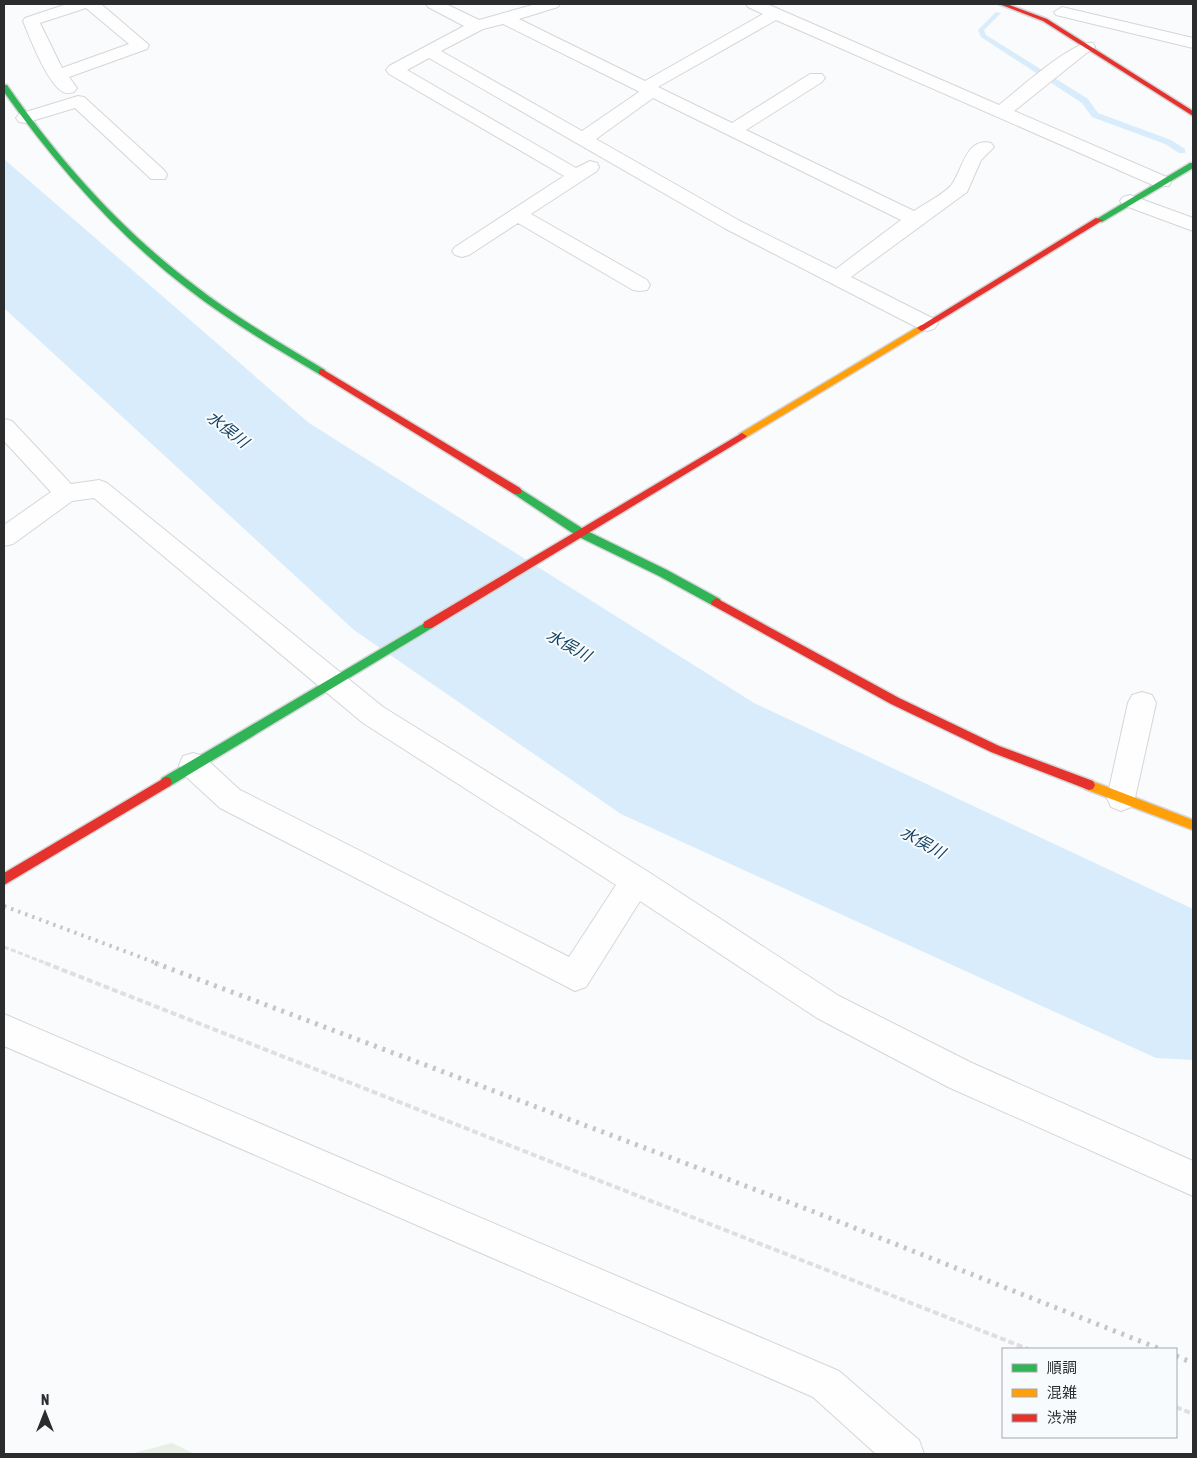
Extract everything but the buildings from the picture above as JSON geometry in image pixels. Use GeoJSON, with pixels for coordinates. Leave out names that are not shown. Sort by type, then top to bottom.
{"type":"FeatureCollection","features":[{"type":"Feature","properties":{"kind":"street"},"geometry":{"type":"LineString","coordinates":[[82,4],[31,21],[49,63],[78,102],[158,175]]}},
{"type":"Feature","properties":{"kind":"street"},"geometry":{"type":"LineString","coordinates":[[58,75],[141,45],[90,4]]}},
{"type":"Feature","properties":{"kind":"street"},"geometry":{"type":"LineString","coordinates":[[434,4],[477,26]]}},
{"type":"Feature","properties":{"kind":"street"},"geometry":{"type":"LineString","coordinates":[[552,4],[477,26],[395,70],[577,176]]}},
{"type":"Feature","properties":{"kind":"street"},"geometry":{"type":"LineString","coordinates":[[754,4],[1162,182]]}},
{"type":"Feature","properties":{"kind":"street"},"geometry":{"type":"LineString","coordinates":[[1002,4],[1045,20],[1193,114]]}},
{"type":"Feature","properties":{"kind":"street"},"geometry":{"type":"LineString","coordinates":[[1045,20],[1066,8],[1193,43]]}},
{"type":"Feature","properties":{"kind":"street"},"geometry":{"type":"LineString","coordinates":[[582,140],[648,89],[776,13]]}},
{"type":"Feature","properties":{"kind":"street"},"geometry":{"type":"LineString","coordinates":[[504,18],[915,219]]}},
{"type":"Feature","properties":{"kind":"street"},"geometry":{"type":"LineString","coordinates":[[1001,112],[1078,51],[1087,47]]}},
{"type":"Feature","properties":{"kind":"street"},"geometry":{"type":"LineString","coordinates":[[429,51],[733,225],[927,324]]}},
{"type":"Feature","properties":{"kind":"street"},"geometry":{"type":"LineString","coordinates":[[733,130],[816,78]]}},
{"type":"Feature","properties":{"kind":"street"},"geometry":{"type":"LineString","coordinates":[[4,87],[25,118],[91,195],[173,273],[262,336],[538,504],[581,533],[663,573],[895,701],[995,749],[1193,825]]}},
{"type":"Feature","properties":{"kind":"street"},"geometry":{"type":"LineString","coordinates":[[25,118],[78,102]]}},
{"type":"Feature","properties":{"kind":"street"},"geometry":{"type":"LineString","coordinates":[[837,278],[915,219],[960,188],[973,158],[985,147]]}},
{"type":"Feature","properties":{"kind":"street"},"geometry":{"type":"LineString","coordinates":[[462,251],[608,155]]}},
{"type":"Feature","properties":{"kind":"street"},"geometry":{"type":"LineString","coordinates":[[4,879],[570,540],[1130,201],[1193,165]]}},
{"type":"Feature","properties":{"kind":"street"},"geometry":{"type":"LineString","coordinates":[[1130,201],[1193,225]]}},
{"type":"Feature","properties":{"kind":"street"},"geometry":{"type":"LineString","coordinates":[[519,215],[640,285]]}},
{"type":"Feature","properties":{"kind":"street"},"geometry":{"type":"LineString","coordinates":[[4,427],[66,492]]}},
{"type":"Feature","properties":{"kind":"street"},"geometry":{"type":"LineString","coordinates":[[4,537],[66,492],[99,489],[340,677],[373,715],[636,881],[828,1006],[960,1075],[1193,1180]]}},
{"type":"Feature","properties":{"kind":"street"},"geometry":{"type":"LineString","coordinates":[[1121,798],[1142,703]]}},
{"type":"Feature","properties":{"kind":"street"},"geometry":{"type":"LineString","coordinates":[[193,765],[230,799],[576,976],[636,881]]}},
{"type":"Feature","properties":{"kind":"street"},"geometry":{"type":"LineString","coordinates":[[4,1030],[826,1384],[905,1454]]}},
{"type":"Feature","properties":{"kind":"path"},"geometry":{"type":"LineString","coordinates":[[4,947],[1025,1348]]}},
{"type":"Feature","properties":{"kind":"path"},"geometry":{"type":"LineString","coordinates":[[1177,1407],[1193,1414]]}},
{"type":"Feature","properties":{"kind":"shaded area"},"geometry":{"type":"Polygon","coordinates":[[[172,1443],[195,1454],[130,1454],[172,1443]]]}},
{"type":"Feature","properties":{"kind":"water","name":"水俣川"},"geometry":{"type":"Polygon","coordinates":[[[4,159],[309,423],[754,703],[1193,909],[1193,1060],[1156,1058],[621,814],[354,630],[4,308],[4,159]]]}},
{"type":"Feature","properties":{"kind":"waterway"},"geometry":{"type":"LineString","coordinates":[[998,13],[981,30],[983,36],[1085,101],[1095,115],[1168,142],[1182,151]]}},
{"type":"Feature","properties":{"kind":"railway"},"geometry":{"type":"LineString","coordinates":[[4,906],[159,964]]}},
{"type":"Feature","properties":{"kind":"railway"},"geometry":{"type":"LineString","coordinates":[[155,963],[812,1211],[1157,1348]]}},
{"type":"Feature","properties":{"kind":"railway"},"geometry":{"type":"LineString","coordinates":[[1177,1356],[1193,1363]]}},
{"type":"Feature","properties":{"kind":"traffic: fast"},"geometry":{"type":"LineString","coordinates":[[4,87],[41,137],[82,186],[150,253],[190,287],[226,313],[322,372]]}},
{"type":"Feature","properties":{"kind":"traffic: fast"},"geometry":{"type":"LineString","coordinates":[[1099,220],[1193,165]]}},
{"type":"Feature","properties":{"kind":"traffic: fast"},"geometry":{"type":"LineString","coordinates":[[517,491],[581,533],[663,573],[716,602]]}},
{"type":"Feature","properties":{"kind":"traffic: fast"},"geometry":{"type":"LineString","coordinates":[[166,782],[428,625]]}},
{"type":"Feature","properties":{"kind":"traffic: slow"},"geometry":{"type":"LineString","coordinates":[[742,436],[921,328]]}},
{"type":"Feature","properties":{"kind":"traffic: slow"},"geometry":{"type":"LineString","coordinates":[[1089,785],[1193,825]]}},
{"type":"Feature","properties":{"kind":"traffic: jam"},"geometry":{"type":"LineString","coordinates":[[1002,4],[1045,20],[1193,114]]}},
{"type":"Feature","properties":{"kind":"traffic: jam"},"geometry":{"type":"LineString","coordinates":[[921,328],[1099,220]]}},
{"type":"Feature","properties":{"kind":"traffic: jam"},"geometry":{"type":"LineString","coordinates":[[322,372],[517,491]]}},
{"type":"Feature","properties":{"kind":"traffic: jam"},"geometry":{"type":"LineString","coordinates":[[428,625],[742,436]]}},
{"type":"Feature","properties":{"kind":"traffic: jam"},"geometry":{"type":"LineString","coordinates":[[716,602],[895,701],[995,749],[1089,785]]}},
{"type":"Feature","properties":{"kind":"traffic: jam"},"geometry":{"type":"LineString","coordinates":[[4,879],[166,782]]}}]}
